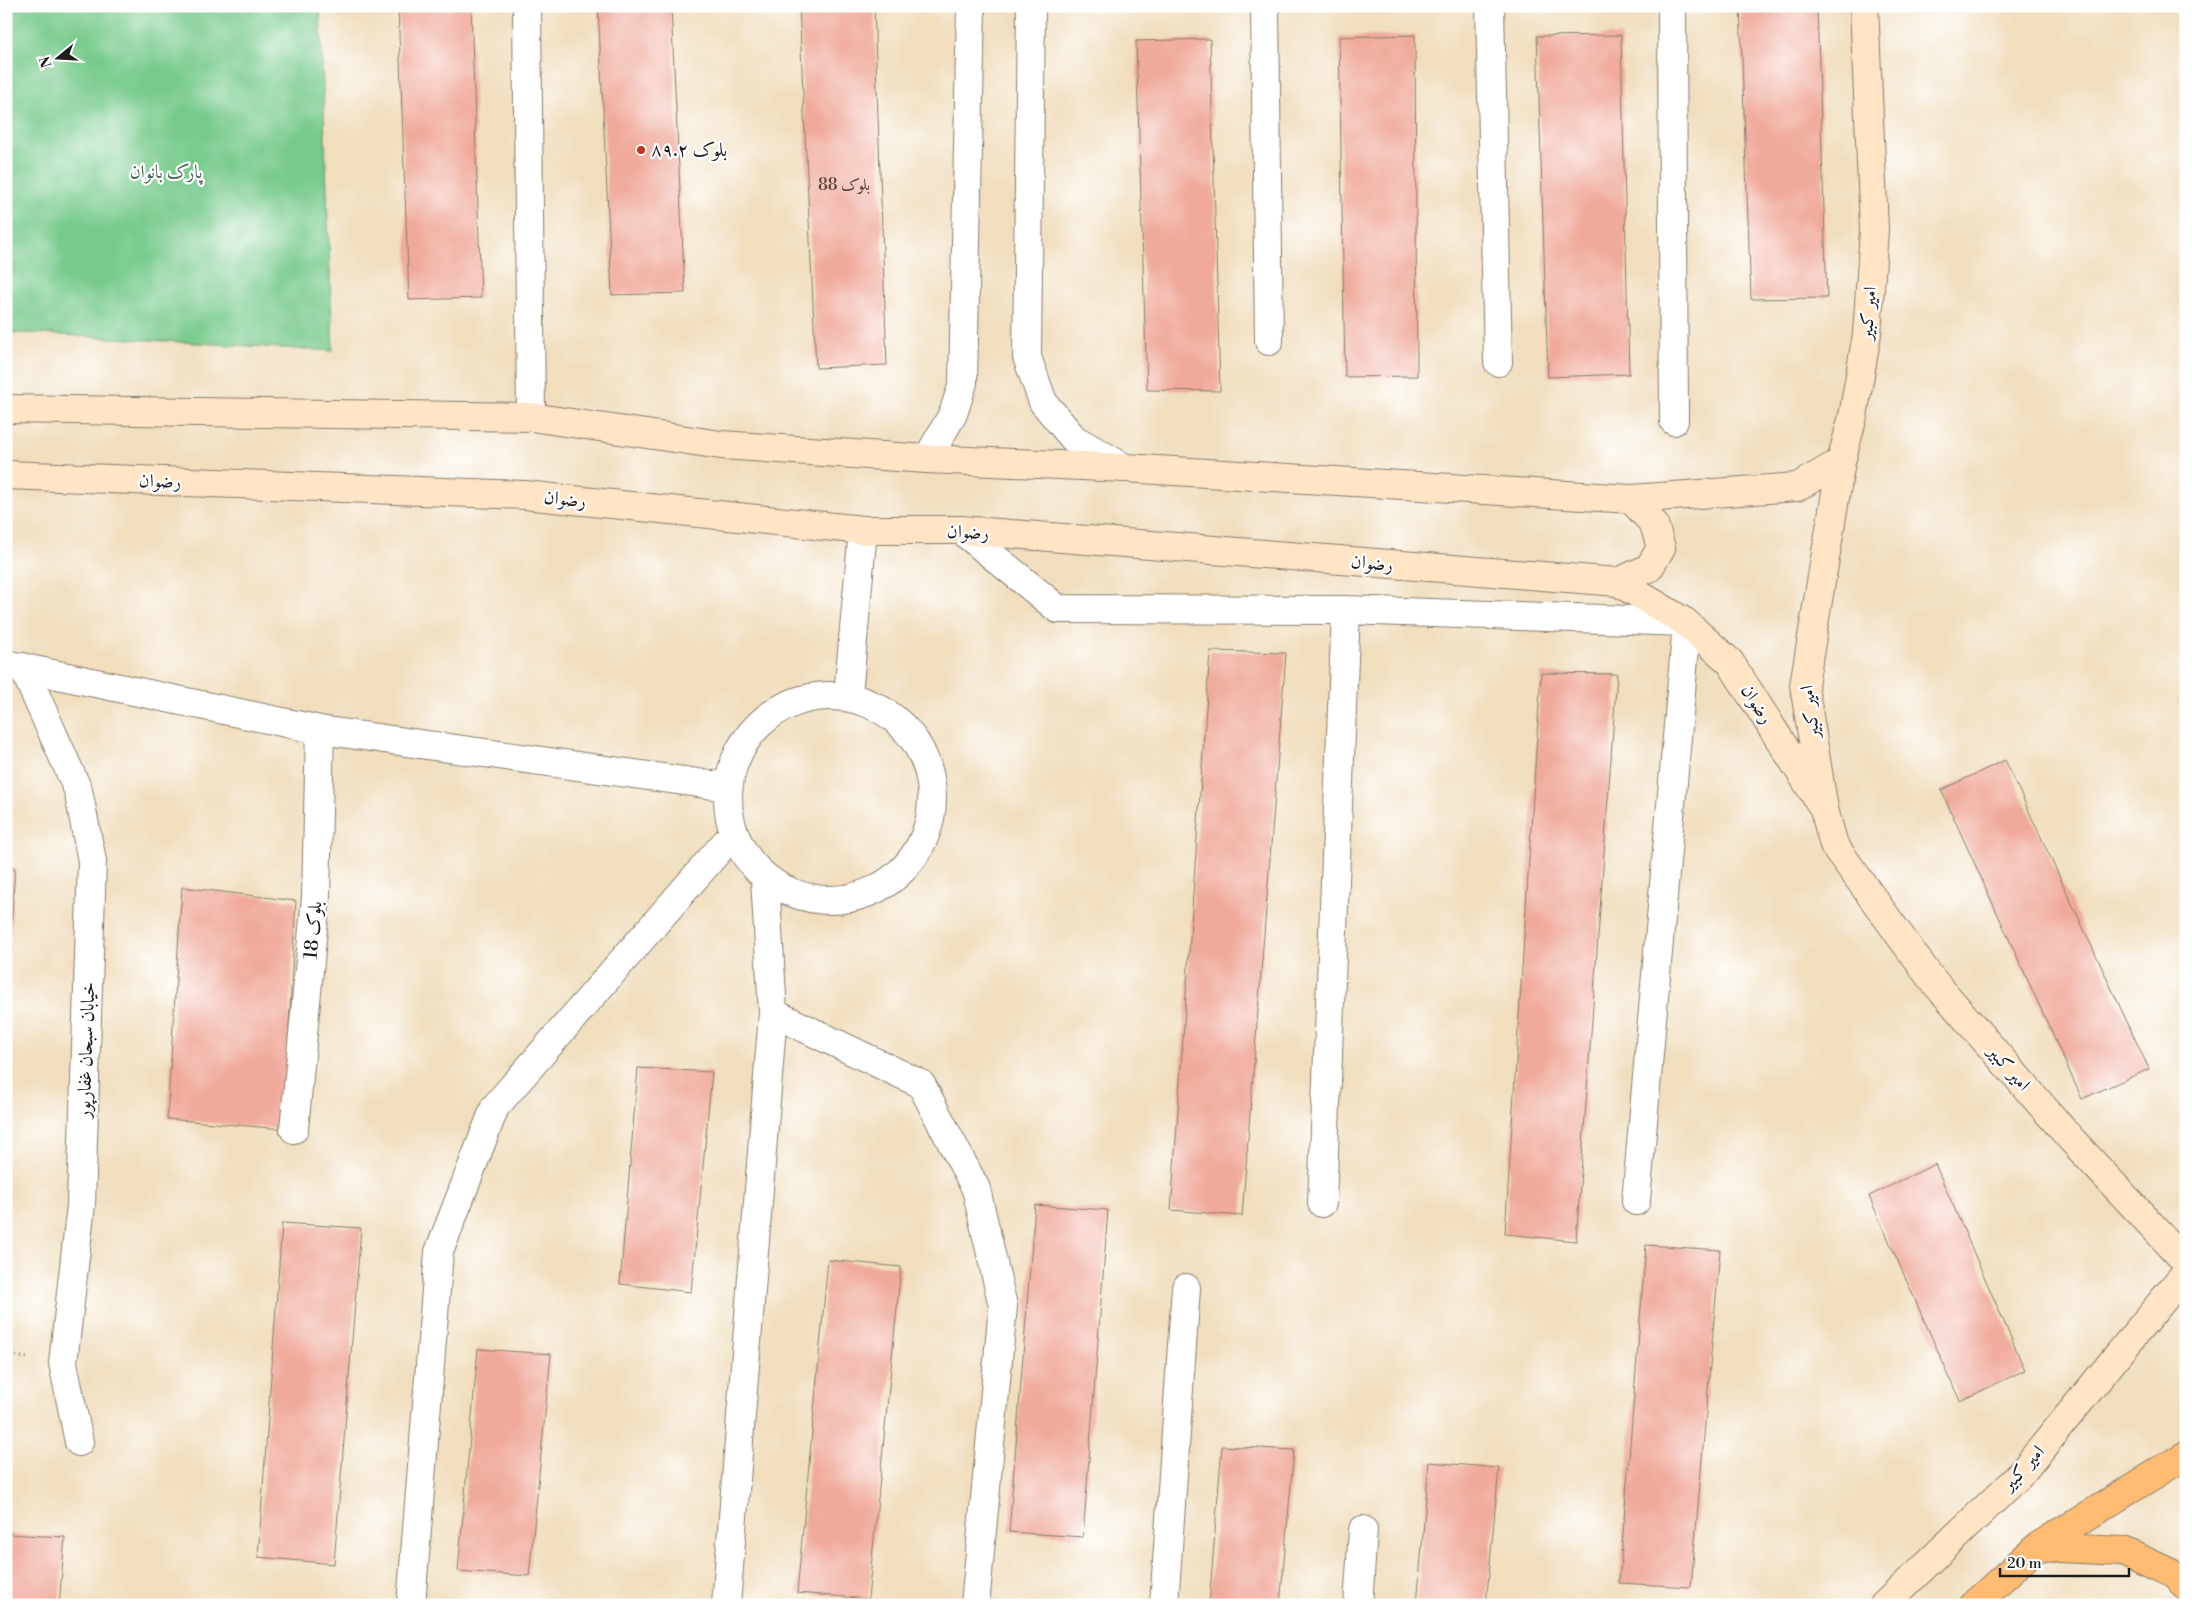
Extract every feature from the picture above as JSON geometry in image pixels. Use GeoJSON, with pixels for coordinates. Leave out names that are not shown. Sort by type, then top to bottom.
{"type":"FeatureCollection","features":[{"type":"Feature","properties":{"kind":"highway"},"geometry":{"type":"LineString","coordinates":[[1973,1605],[2037,1547],[2186,1455]]}},
{"type":"Feature","properties":{"kind":"highway"},"geometry":{"type":"LineString","coordinates":[[2037,1547],[2123,1551],[2173,1574],[2186,1586]]}},
{"type":"Feature","properties":{"kind":"main road","name":"امیر کبیر"},"geometry":{"type":"LineString","coordinates":[[1864,6],[1874,228],[1867,334],[1853,416],[1841,462],[1804,685],[1824,809],[1834,845],[1930,977],[2071,1139],[2186,1262]]}},
{"type":"Feature","properties":{"kind":"main road"},"geometry":{"type":"LineString","coordinates":[[6,409],[531,417],[721,445],[927,460],[1125,468],[1631,499],[1797,487],[1841,462]]}},
{"type":"Feature","properties":{"kind":"main road","name":"رضوان"},"geometry":{"type":"LineString","coordinates":[[6,475],[525,495],[863,530],[961,530],[1618,582],[1686,623],[1730,662],[1824,809]]}},
{"type":"Feature","properties":{"kind":"main road"},"geometry":{"type":"LineString","coordinates":[[1618,582],[1649,568],[1661,548],[1654,524],[1631,499]]}},
{"type":"Feature","properties":{"kind":"main road","name":"امیر کبیر"},"geometry":{"type":"LineString","coordinates":[[1884,1605],[2018,1477],[2186,1272]]}},
{"type":"Feature","properties":{"kind":"street"},"geometry":{"type":"LineString","coordinates":[[527,6],[531,417]]}},
{"type":"Feature","properties":{"kind":"street"},"geometry":{"type":"LineString","coordinates":[[927,460],[952,414],[963,383],[971,6]]}},
{"type":"Feature","properties":{"kind":"street"},"geometry":{"type":"LineString","coordinates":[[1031,6],[1027,357],[1043,402],[1074,439],[1125,468]]}},
{"type":"Feature","properties":{"kind":"street"},"geometry":{"type":"LineString","coordinates":[[1265,6],[1269,341]]}},
{"type":"Feature","properties":{"kind":"street"},"geometry":{"type":"LineString","coordinates":[[1490,6],[1498,362]]}},
{"type":"Feature","properties":{"kind":"street"},"geometry":{"type":"LineString","coordinates":[[1672,6],[1674,421]]}},
{"type":"Feature","properties":{"kind":"street"},"geometry":{"type":"LineString","coordinates":[[848,695],[863,530]]}},
{"type":"Feature","properties":{"kind":"street"},"geometry":{"type":"LineString","coordinates":[[961,530],[1058,608],[1346,610],[1686,623],[1636,1201]]}},
{"type":"Feature","properties":{"kind":"street"},"geometry":{"type":"LineString","coordinates":[[1322,1203],[1346,610]]}},
{"type":"Feature","properties":{"kind":"street"},"geometry":{"type":"LineString","coordinates":[[15,666],[320,730],[727,787]]}},
{"type":"Feature","properties":{"kind":"street","name":"خیابان سبحان غفارپور"},"geometry":{"type":"LineString","coordinates":[[15,666],[78,790],[92,861],[81,1205],[63,1363],[78,1442]]}},
{"type":"Feature","properties":{"kind":"street"},"geometry":{"type":"LineString","coordinates":[[848,695],[904,723],[933,779],[926,841],[884,888],[823,902],[765,879],[746,858],[733,834],[727,787],[747,734],[792,701],[848,695]]}},
{"type":"Feature","properties":{"kind":"street","name":"بلوک 18"},"geometry":{"type":"LineString","coordinates":[[294,1129],[316,897],[320,730]]}},
{"type":"Feature","properties":{"kind":"street"},"geometry":{"type":"LineString","coordinates":[[411,1605],[439,1252],[496,1107],[733,834]]}},
{"type":"Feature","properties":{"kind":"street"},"geometry":{"type":"LineString","coordinates":[[726,1605],[773,1013],[765,879]]}},
{"type":"Feature","properties":{"kind":"street"},"geometry":{"type":"LineString","coordinates":[[773,1013],[921,1084],[976,1189],[1003,1306],[975,1605]]}},
{"type":"Feature","properties":{"kind":"street"},"geometry":{"type":"LineString","coordinates":[[1164,1605],[1186,1288]]}},
{"type":"Feature","properties":{"kind":"street"},"geometry":{"type":"LineString","coordinates":[[1358,1605],[1363,1530]]}},
{"type":"Feature","properties":{"kind":"green space","name":"پارک بانوان"},"geometry":{"type":"Polygon","coordinates":[[[6,6],[320,6],[333,351],[6,333],[6,6]]]}},
{"type":"Feature","properties":{"kind":"building"},"geometry":{"type":"Polygon","coordinates":[[[398,6],[471,6],[481,298],[409,300],[398,6]]]}},
{"type":"Feature","properties":{"kind":"building","name":"بلوک ۸۹.۲"},"geometry":{"type":"Polygon","coordinates":[[[598,6],[671,6],[685,293],[612,295],[598,6]]]}},
{"type":"Feature","properties":{"kind":"building"},"geometry":{"type":"Polygon","coordinates":[[[799,6],[874,6],[887,365],[816,368],[799,6]]]}},
{"type":"Feature","properties":{"kind":"building"},"geometry":{"type":"Polygon","coordinates":[[[1740,6],[1817,6],[1827,298],[1751,299],[1740,6]]]}},
{"type":"Feature","properties":{"kind":"building"},"geometry":{"type":"Polygon","coordinates":[[[1415,35],[1417,376],[1345,377],[1339,37],[1415,35]]]}},
{"type":"Feature","properties":{"kind":"building"},"geometry":{"type":"Polygon","coordinates":[[[1621,35],[1629,374],[1548,377],[1537,36],[1621,35]]]}},
{"type":"Feature","properties":{"kind":"building"},"geometry":{"type":"Polygon","coordinates":[[[1210,39],[1220,391],[1147,390],[1136,41],[1210,39]]]}},
{"type":"Feature","properties":{"kind":"building"},"geometry":{"type":"Polygon","coordinates":[[[1210,651],[1286,653],[1242,1216],[1171,1210],[1210,651]]]}},
{"type":"Feature","properties":{"kind":"building"},"geometry":{"type":"Polygon","coordinates":[[[1541,673],[1617,674],[1576,1241],[1505,1234],[1541,673]]]}},
{"type":"Feature","properties":{"kind":"building"},"geometry":{"type":"Polygon","coordinates":[[[2005,760],[2149,1069],[2082,1099],[1941,790],[2005,760]]]}},
{"type":"Feature","properties":{"kind":"building"},"geometry":{"type":"Polygon","coordinates":[[[6,868],[15,868],[8,973],[6,973],[6,868]]]}},
{"type":"Feature","properties":{"kind":"building"},"geometry":{"type":"Polygon","coordinates":[[[182,887],[296,901],[283,1129],[167,1119],[182,887]]]}},
{"type":"Feature","properties":{"kind":"building"},"geometry":{"type":"Polygon","coordinates":[[[638,1068],[712,1072],[691,1292],[620,1284],[638,1068]]]}},
{"type":"Feature","properties":{"kind":"building"},"geometry":{"type":"Polygon","coordinates":[[[1935,1164],[2025,1370],[1960,1401],[1869,1196],[1935,1164]]]}},
{"type":"Feature","properties":{"kind":"building"},"geometry":{"type":"Polygon","coordinates":[[[1035,1205],[1108,1210],[1083,1537],[1009,1532],[1035,1205]]]}},
{"type":"Feature","properties":{"kind":"building"},"geometry":{"type":"Polygon","coordinates":[[[282,1223],[361,1228],[334,1564],[258,1557],[282,1223]]]}},
{"type":"Feature","properties":{"kind":"building"},"geometry":{"type":"Polygon","coordinates":[[[1646,1245],[1720,1250],[1691,1587],[1619,1583],[1646,1245]]]}},
{"type":"Feature","properties":{"kind":"building"},"geometry":{"type":"Polygon","coordinates":[[[828,1260],[901,1267],[868,1599],[797,1593],[828,1260]]]}},
{"type":"Feature","properties":{"kind":"building"},"geometry":{"type":"Polygon","coordinates":[[[478,1349],[551,1354],[529,1576],[458,1571],[478,1349]]]}},
{"type":"Feature","properties":{"kind":"building"},"geometry":{"type":"Polygon","coordinates":[[[1222,1446],[1294,1450],[1280,1605],[1209,1605],[1222,1446]]]}},
{"type":"Feature","properties":{"kind":"building"},"geometry":{"type":"Polygon","coordinates":[[[1429,1462],[1499,1468],[1486,1605],[1417,1605],[1429,1462]]]}},
{"type":"Feature","properties":{"kind":"building"},"geometry":{"type":"Polygon","coordinates":[[[6,1534],[65,1537],[59,1605],[6,1605],[6,1534]]]}},
{"type":"Feature","properties":{"kind":"place","name":"بلوک ۸۹.۲"},"geometry":{"type":"Point","coordinates":[641,150]}}]}
